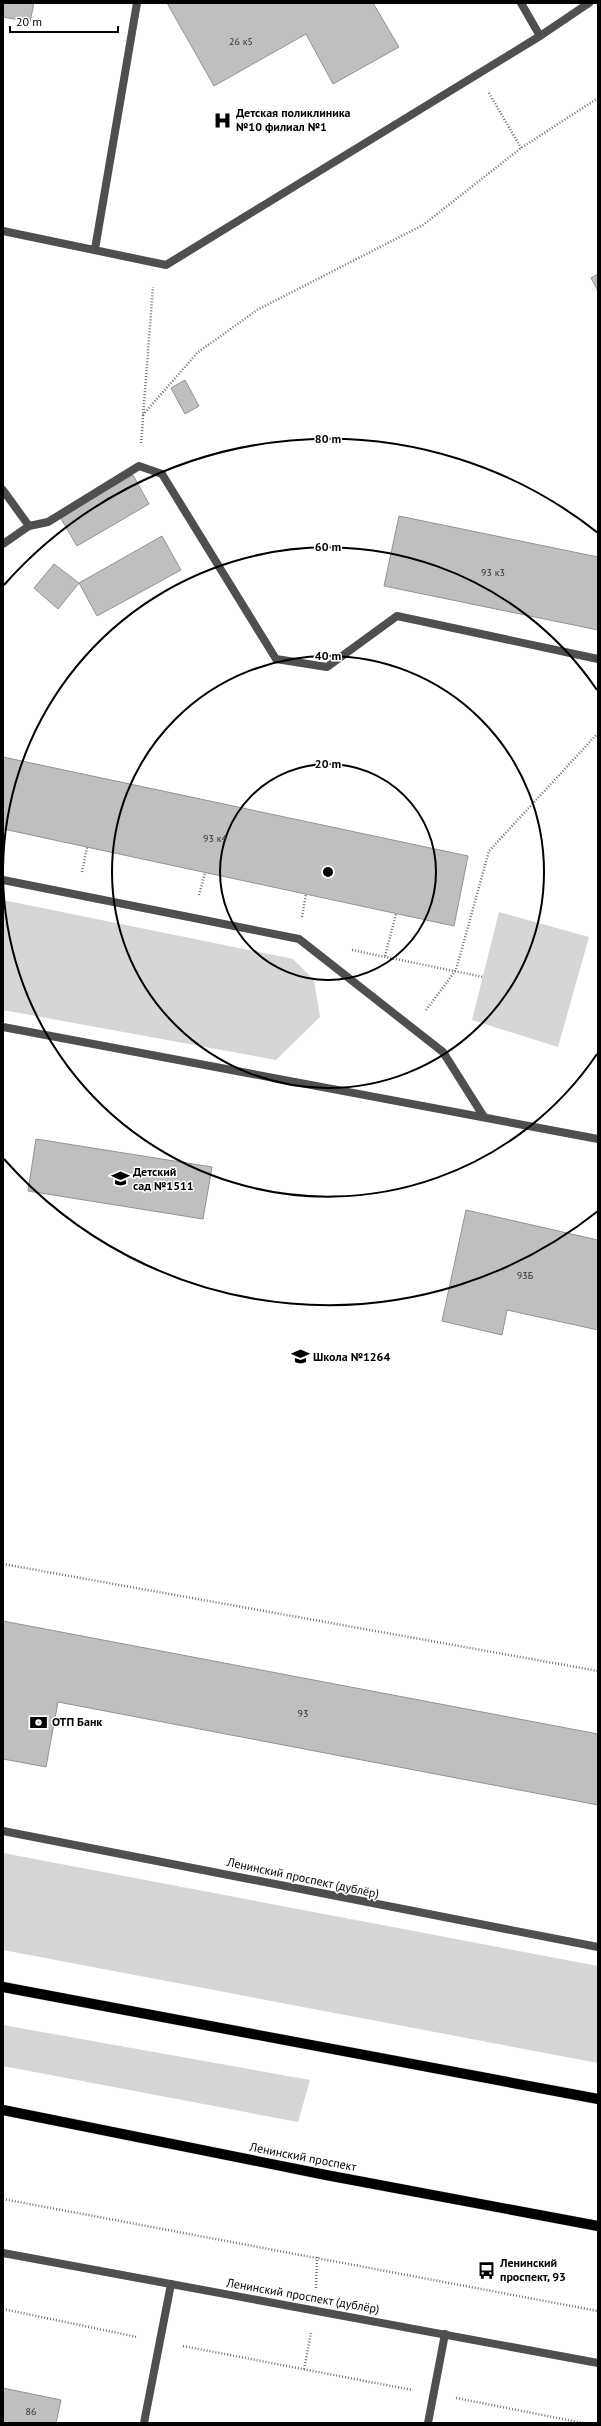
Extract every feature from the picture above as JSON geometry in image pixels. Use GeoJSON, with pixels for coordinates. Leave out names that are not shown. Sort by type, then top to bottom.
{"type":"FeatureCollection","features":[{"type":"Feature","properties":{"kind":"main road"},"geometry":{"type":"LineString","coordinates":[[3,1986],[598,2099]]}},
{"type":"Feature","properties":{"kind":"main road","name":"Ленинский проспект"},"geometry":{"type":"LineString","coordinates":[[3,2110],[333,2176],[598,2226]]}},
{"type":"Feature","properties":{"kind":"street"},"geometry":{"type":"LineString","coordinates":[[95,249],[137,3]]}},
{"type":"Feature","properties":{"kind":"street"},"geometry":{"type":"LineString","coordinates":[[521,3],[540,36]]}},
{"type":"Feature","properties":{"kind":"street"},"geometry":{"type":"LineString","coordinates":[[3,231],[166,265],[540,36],[589,3]]}},
{"type":"Feature","properties":{"kind":"street"},"geometry":{"type":"LineString","coordinates":[[3,544],[29,526],[48,522],[139,466],[162,474],[276,659],[327,667],[397,616],[598,659]]}},
{"type":"Feature","properties":{"kind":"street"},"geometry":{"type":"LineString","coordinates":[[3,490],[29,526]]}},
{"type":"Feature","properties":{"kind":"street"},"geometry":{"type":"LineString","coordinates":[[3,880],[299,939],[443,1052],[484,1117]]}},
{"type":"Feature","properties":{"kind":"street"},"geometry":{"type":"LineString","coordinates":[[3,1027],[598,1139]]}},
{"type":"Feature","properties":{"kind":"street","name":"Ленинский проспект (дублёр)"},"geometry":{"type":"LineString","coordinates":[[3,1831],[598,1947]]}},
{"type":"Feature","properties":{"kind":"street","name":"Ленинский проспект (дублёр)"},"geometry":{"type":"LineString","coordinates":[[3,2253],[598,2363]]}},
{"type":"Feature","properties":{"kind":"street"},"geometry":{"type":"LineString","coordinates":[[144,2423],[171,2284]]}},
{"type":"Feature","properties":{"kind":"street"},"geometry":{"type":"LineString","coordinates":[[428,2423],[445,2334]]}},
{"type":"Feature","properties":{"kind":"path"},"geometry":{"type":"LineString","coordinates":[[478,74],[521,148]]}},
{"type":"Feature","properties":{"kind":"path"},"geometry":{"type":"LineString","coordinates":[[143,415],[197,353],[257,310],[423,225],[521,148],[598,98]]}},
{"type":"Feature","properties":{"kind":"path"},"geometry":{"type":"LineString","coordinates":[[139,466],[154,262]]}},
{"type":"Feature","properties":{"kind":"path"},"geometry":{"type":"LineString","coordinates":[[412,1028],[456,970],[489,851],[598,733]]}},
{"type":"Feature","properties":{"kind":"path"},"geometry":{"type":"LineString","coordinates":[[385,956],[396,914]]}},
{"type":"Feature","properties":{"kind":"path"},"geometry":{"type":"LineString","coordinates":[[349,949],[456,970],[483,977]]}},
{"type":"Feature","properties":{"kind":"path"},"geometry":{"type":"LineString","coordinates":[[3,1564],[598,1671]]}},
{"type":"Feature","properties":{"kind":"path"},"geometry":{"type":"LineString","coordinates":[[3,2199],[598,2311]]}},
{"type":"Feature","properties":{"kind":"shaded area"},"geometry":{"type":"Polygon","coordinates":[[[3,900],[293,959],[314,980],[320,1017],[276,1060],[3,1010],[3,900]]]}},
{"type":"Feature","properties":{"kind":"shaded area"},"geometry":{"type":"Polygon","coordinates":[[[499,912],[589,937],[558,1047],[472,1020],[499,912]]]}},
{"type":"Feature","properties":{"kind":"shaded area"},"geometry":{"type":"Polygon","coordinates":[[[3,1853],[598,1966],[598,2063],[3,1950],[3,1853]]]}},
{"type":"Feature","properties":{"kind":"shaded area"},"geometry":{"type":"Polygon","coordinates":[[[3,2025],[310,2080],[298,2122],[3,2066],[3,2025]]]}},
{"type":"Feature","properties":{"kind":"building"},"geometry":{"type":"Polygon","coordinates":[[[3,3],[34,3],[30,22],[3,17],[3,3]]]}},
{"type":"Feature","properties":{"kind":"building"},"geometry":{"type":"Polygon","coordinates":[[[167,3],[373,3],[399,47],[333,84],[306,34],[214,86],[167,3]]]}},
{"type":"Feature","properties":{"kind":"building"},"geometry":{"type":"Polygon","coordinates":[[[598,274],[598,291],[591,278],[598,274]]]}},
{"type":"Feature","properties":{"kind":"building"},"geometry":{"type":"Polygon","coordinates":[[[185,380],[199,406],[185,414],[171,388],[185,380]]]}},
{"type":"Feature","properties":{"kind":"building"},"geometry":{"type":"Polygon","coordinates":[[[133,475],[149,504],[77,546],[60,517],[133,475]]]}},
{"type":"Feature","properties":{"kind":"building"},"geometry":{"type":"Polygon","coordinates":[[[399,516],[598,557],[598,630],[384,586],[399,516]]]}},
{"type":"Feature","properties":{"kind":"building"},"geometry":{"type":"Polygon","coordinates":[[[162,536],[181,570],[97,616],[79,583],[162,536]]]}},
{"type":"Feature","properties":{"kind":"building"},"geometry":{"type":"Polygon","coordinates":[[[54,564],[79,583],[58,609],[34,588],[54,564]]]}},
{"type":"Feature","properties":{"kind":"building"},"geometry":{"type":"Polygon","coordinates":[[[3,757],[468,856],[454,926],[3,829],[3,757]]]}},
{"type":"Feature","properties":{"kind":"building","name":"Детский сад №1511"},"geometry":{"type":"Polygon","coordinates":[[[36,1139],[212,1167],[203,1219],[28,1191],[36,1139]]]}},
{"type":"Feature","properties":{"kind":"building"},"geometry":{"type":"Polygon","coordinates":[[[466,1210],[598,1240],[598,1330],[507,1310],[502,1335],[442,1321],[466,1210]]]}},
{"type":"Feature","properties":{"kind":"building"},"geometry":{"type":"Polygon","coordinates":[[[3,1621],[598,1734],[598,1805],[58,1702],[46,1767],[3,1759],[3,1621]]]}},
{"type":"Feature","properties":{"kind":"building"},"geometry":{"type":"Polygon","coordinates":[[[3,2388],[61,2400],[56,2423],[3,2423],[3,2388]]]}},
{"type":"Feature","properties":{"kind":"place","name":"Детская поликлиника №10 филиал №1"},"geometry":{"type":"Point","coordinates":[223,120]}},
{"type":"Feature","properties":{"kind":"place","name":"Детский сад №1511"},"geometry":{"type":"Point","coordinates":[120,1179]}},
{"type":"Feature","properties":{"kind":"place","name":"Школа №1264"},"geometry":{"type":"Point","coordinates":[300,1357]}},
{"type":"Feature","properties":{"kind":"place","name":"ОТП Банк"},"geometry":{"type":"Point","coordinates":[39,1722]}},
{"type":"Feature","properties":{"kind":"place","name":"Ленинский проспект, 93"},"geometry":{"type":"Point","coordinates":[487,2270]}}]}
